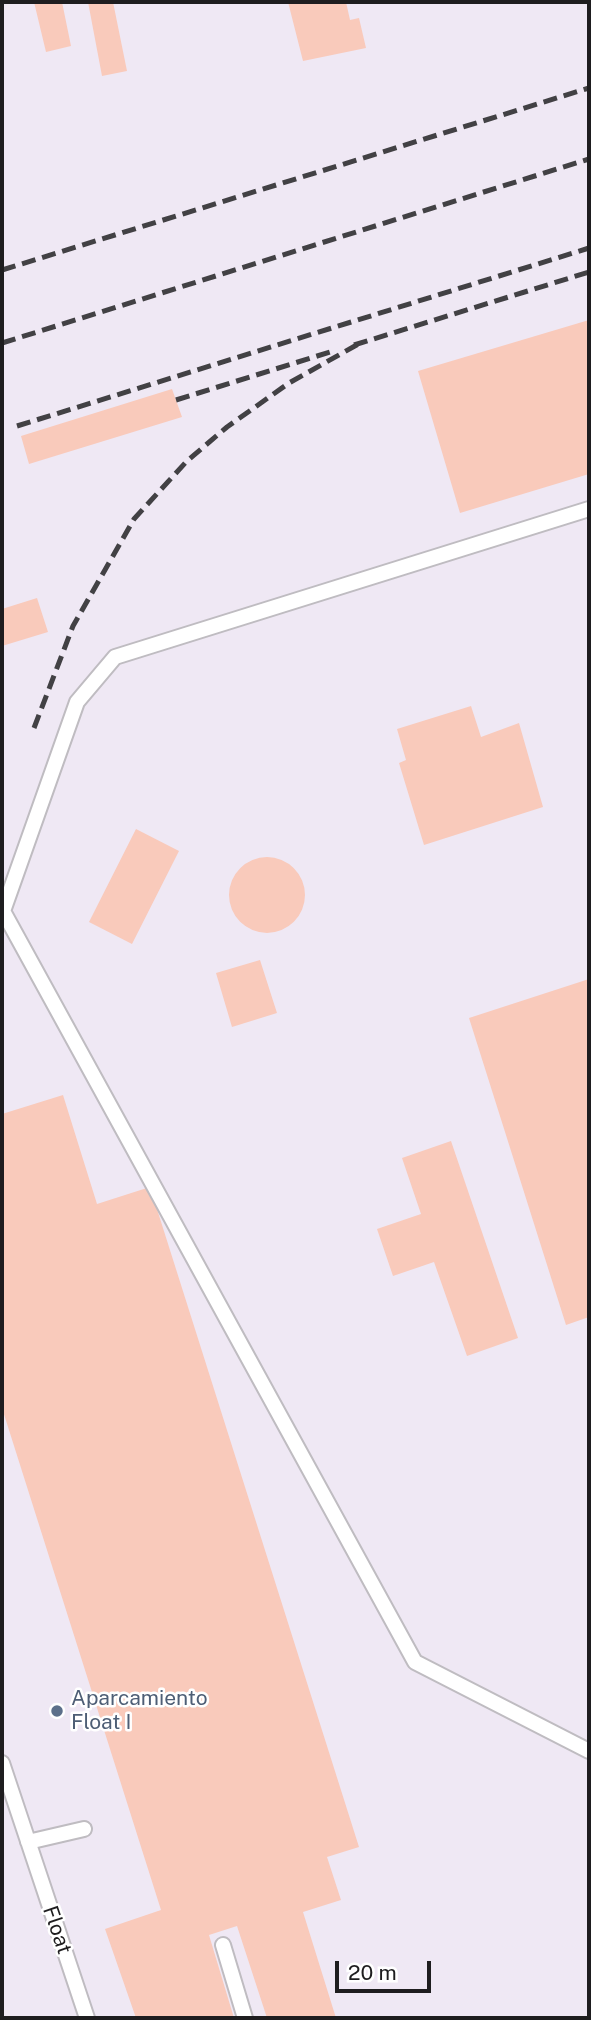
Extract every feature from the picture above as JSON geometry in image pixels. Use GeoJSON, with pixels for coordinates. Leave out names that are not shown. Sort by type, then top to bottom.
{"type":"FeatureCollection","features":[{"type":"Feature","properties":{"kind":"lane"},"geometry":{"type":"LineString","coordinates":[[589,509],[115,657],[77,702],[2,913],[415,1662],[589,1751]]}},
{"type":"Feature","properties":{"kind":"lane","name":"Float"},"geometry":{"type":"LineString","coordinates":[[2,1763],[87,2018]]}},
{"type":"Feature","properties":{"kind":"lane"},"geometry":{"type":"LineString","coordinates":[[28,1842],[84,1829]]}},
{"type":"Feature","properties":{"kind":"lane"},"geometry":{"type":"LineString","coordinates":[[223,1945],[245,2018]]}},
{"type":"Feature","properties":{"kind":"shaded area"},"geometry":{"type":"Polygon","coordinates":[[[2,2],[589,2],[589,2018],[2,2018],[2,2]]]}},
{"type":"Feature","properties":{"kind":"building"},"geometry":{"type":"Polygon","coordinates":[[[34,2],[62,2],[71,46],[46,52],[34,2]]]}},
{"type":"Feature","properties":{"kind":"building"},"geometry":{"type":"Polygon","coordinates":[[[88,2],[113,2],[127,71],[102,76],[88,2]]]}},
{"type":"Feature","properties":{"kind":"building"},"geometry":{"type":"Polygon","coordinates":[[[288,2],[346,2],[350,20],[359,18],[366,48],[303,61],[288,2]]]}},
{"type":"Feature","properties":{"kind":"building"},"geometry":{"type":"Polygon","coordinates":[[[589,320],[589,474],[460,513],[418,371],[589,320]]]}},
{"type":"Feature","properties":{"kind":"building"},"geometry":{"type":"Polygon","coordinates":[[[172,389],[182,417],[29,464],[21,436],[172,389]]]}},
{"type":"Feature","properties":{"kind":"building"},"geometry":{"type":"Polygon","coordinates":[[[37,598],[48,632],[2,646],[2,609],[37,598]]]}},
{"type":"Feature","properties":{"kind":"building"},"geometry":{"type":"Polygon","coordinates":[[[471,706],[481,737],[519,723],[543,807],[424,845],[399,763],[406,760],[397,729],[471,706]]]}},
{"type":"Feature","properties":{"kind":"building"},"geometry":{"type":"Polygon","coordinates":[[[136,829],[179,851],[132,944],[89,922],[136,829]]]}},
{"type":"Feature","properties":{"kind":"building"},"geometry":{"type":"Polygon","coordinates":[[[267,857],[282,860],[294,868],[302,880],[305,895],[302,910],[294,922],[282,930],[267,933],[252,930],[240,922],[232,910],[229,895],[232,880],[240,868],[252,860],[267,857]]]}},
{"type":"Feature","properties":{"kind":"building"},"geometry":{"type":"Polygon","coordinates":[[[260,960],[277,1013],[232,1027],[216,973],[260,960]]]}},
{"type":"Feature","properties":{"kind":"building"},"geometry":{"type":"Polygon","coordinates":[[[589,979],[589,1317],[566,1325],[469,1018],[589,979]]]}},
{"type":"Feature","properties":{"kind":"building"},"geometry":{"type":"Polygon","coordinates":[[[63,1095],[97,1204],[150,1187],[359,1847],[327,1857],[341,1900],[303,1912],[336,2018],[267,2018],[237,1926],[209,1935],[234,2018],[136,2018],[105,1929],[161,1910],[2,1408],[2,1114],[63,1095]]]}},
{"type":"Feature","properties":{"kind":"building"},"geometry":{"type":"Polygon","coordinates":[[[451,1141],[518,1338],[467,1356],[434,1262],[393,1276],[377,1229],[421,1214],[402,1158],[451,1141]]]}},
{"type":"Feature","properties":{"kind":"railway"},"geometry":{"type":"LineString","coordinates":[[2,270],[589,88]]}},
{"type":"Feature","properties":{"kind":"railway"},"geometry":{"type":"LineString","coordinates":[[2,343],[589,159]]}},
{"type":"Feature","properties":{"kind":"railway"},"geometry":{"type":"LineString","coordinates":[[17,426],[589,248]]}},
{"type":"Feature","properties":{"kind":"railway"},"geometry":{"type":"LineString","coordinates":[[354,345],[589,272]]}},
{"type":"Feature","properties":{"kind":"railway"},"geometry":{"type":"LineString","coordinates":[[34,728],[73,626],[134,519],[187,461],[227,427],[289,383],[362,342]]}},
{"type":"Feature","properties":{"kind":"railway"},"geometry":{"type":"LineString","coordinates":[[176,400],[330,352]]}},
{"type":"Feature","properties":{"kind":"place","name":"Aparcamiento Float I"},"geometry":{"type":"Point","coordinates":[57,1711]}}]}
